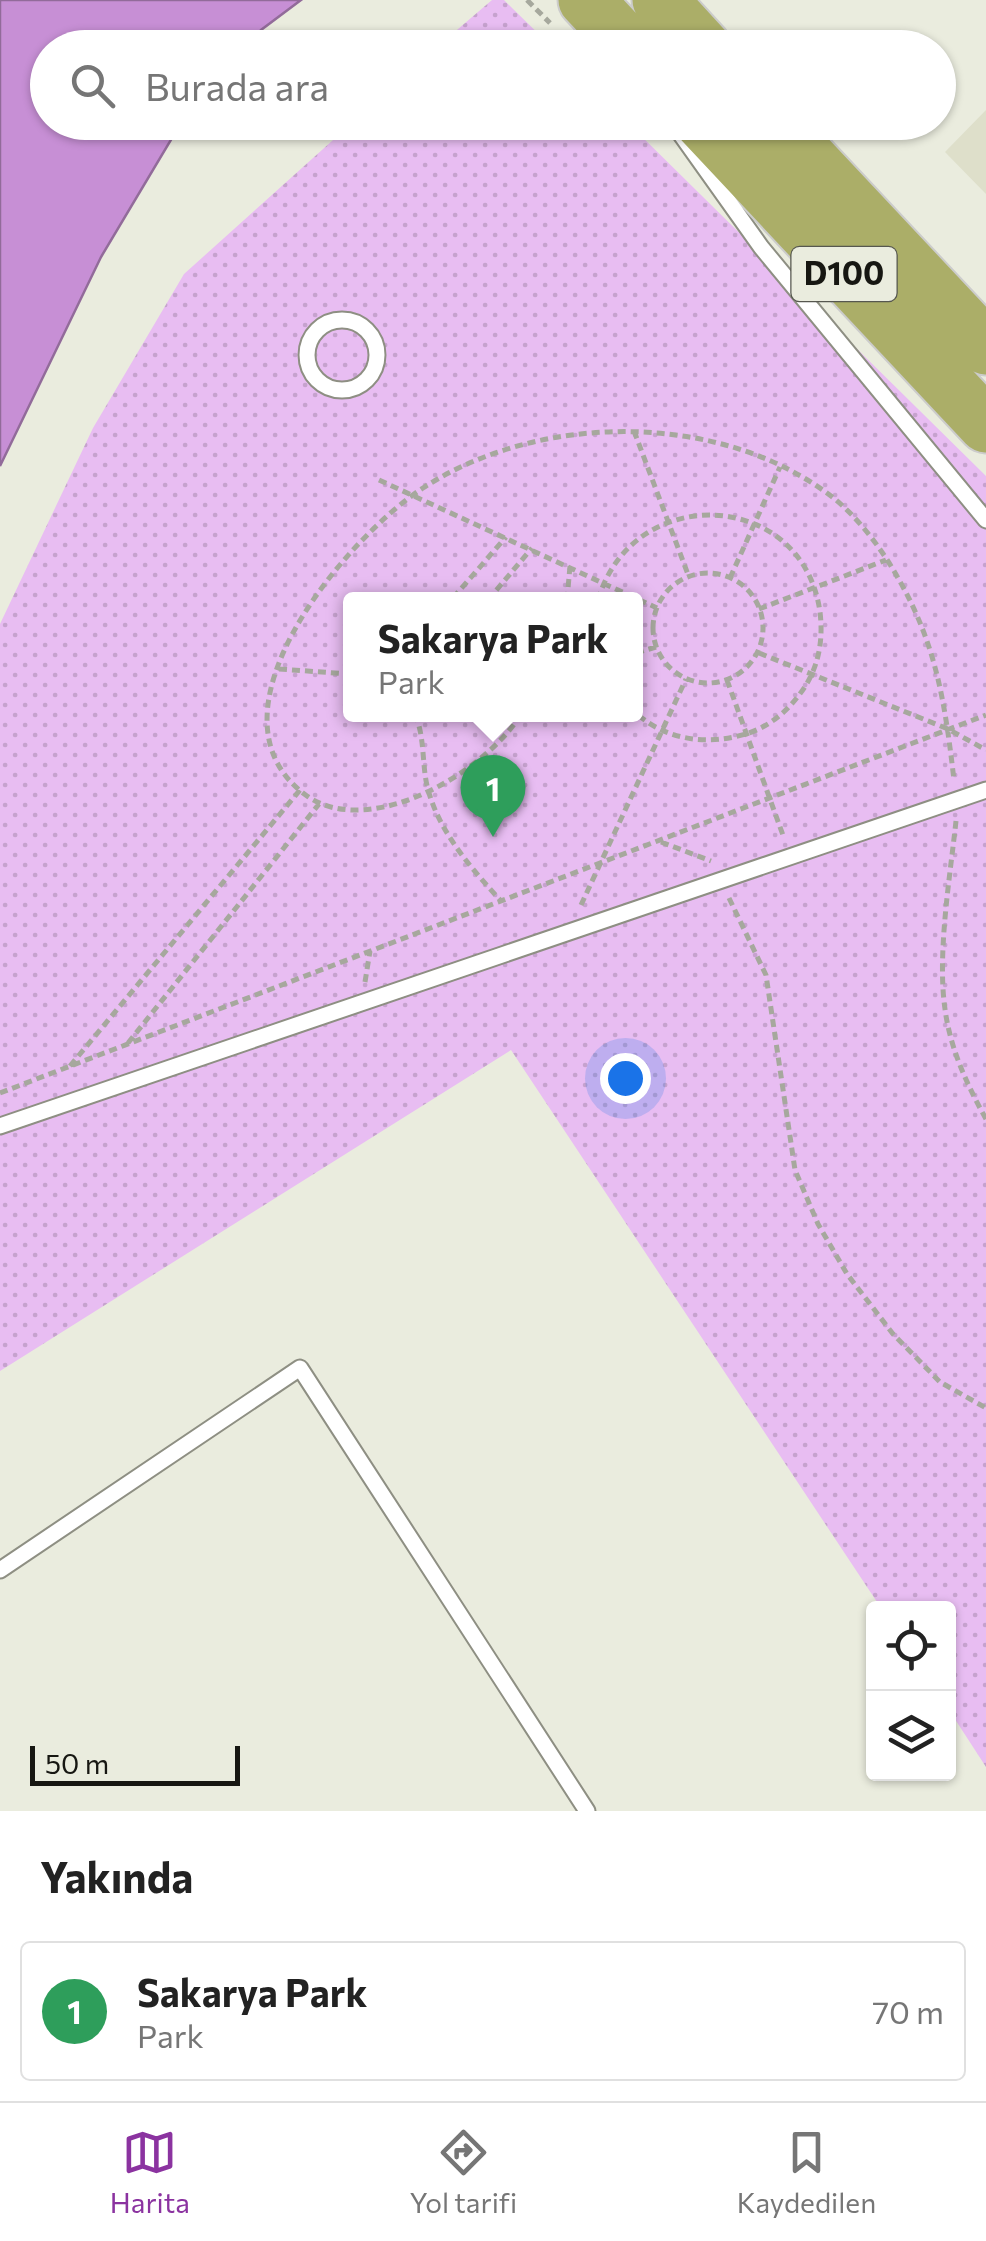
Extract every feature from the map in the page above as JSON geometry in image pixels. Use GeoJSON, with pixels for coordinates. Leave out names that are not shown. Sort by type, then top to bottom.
{"type":"FeatureCollection","features":[{"type":"Feature","properties":{"kind":"highway"},"geometry":{"type":"LineString","coordinates":[[585,0],[614,30]]}},
{"type":"Feature","properties":{"kind":"highway"},"geometry":{"type":"LineString","coordinates":[[660,0],[688,30]]}},
{"type":"Feature","properties":{"kind":"highway","name":"D100"},"geometry":{"type":"LineString","coordinates":[[719,140],[986,424]]}},
{"type":"Feature","properties":{"kind":"highway","name":"D100"},"geometry":{"type":"LineString","coordinates":[[792,140],[986,347]]}},
{"type":"Feature","properties":{"kind":"lane"},"geometry":{"type":"LineString","coordinates":[[585,0],[606,30]]}},
{"type":"Feature","properties":{"kind":"lane"},"geometry":{"type":"LineString","coordinates":[[685,140],[760,247],[986,520]]}},
{"type":"Feature","properties":{"kind":"lane"},"geometry":{"type":"LineString","coordinates":[[334,320],[356,322],[366,328],[378,349],[373,373],[355,388],[331,388],[320,383],[308,364],[306,352],[315,332],[334,320]]}},
{"type":"Feature","properties":{"kind":"lane"},"geometry":{"type":"LineString","coordinates":[[0,1126],[986,790]]}},
{"type":"Feature","properties":{"kind":"lane"},"geometry":{"type":"LineString","coordinates":[[0,1570],[300,1368],[587,1811]]}},
{"type":"Feature","properties":{"kind":"path"},"geometry":{"type":"LineString","coordinates":[[634,431],[689,577]]}},
{"type":"Feature","properties":{"kind":"path"},"geometry":{"type":"LineString","coordinates":[[514,722],[498,742],[464,769],[406,802],[348,812],[319,804],[284,774],[271,748],[265,721],[269,692],[306,611],[344,558],[414,495],[467,466],[523,445],[573,434],[673,434],[726,445],[780,468],[834,498],[886,560],[923,629],[942,684],[956,800],[944,1007],[953,1049],[986,1119]]}},
{"type":"Feature","properties":{"kind":"path"},"geometry":{"type":"LineString","coordinates":[[730,578],[780,468]]}},
{"type":"Feature","properties":{"kind":"path"},"geometry":{"type":"LineString","coordinates":[[378,480],[624,592]]}},
{"type":"Feature","properties":{"kind":"path"},"geometry":{"type":"LineString","coordinates":[[601,592],[625,549],[657,525],[694,514],[734,516],[770,531],[799,558],[814,587],[822,632],[812,674],[794,704],[763,728],[726,741],[686,739],[643,719]]}},
{"type":"Feature","properties":{"kind":"path"},"geometry":{"type":"LineString","coordinates":[[458,592],[506,537]]}},
{"type":"Feature","properties":{"kind":"path"},"geometry":{"type":"LineString","coordinates":[[495,592],[532,548]]}},
{"type":"Feature","properties":{"kind":"path"},"geometry":{"type":"LineString","coordinates":[[759,609],[886,560]]}},
{"type":"Feature","properties":{"kind":"path"},"geometry":{"type":"LineString","coordinates":[[568,592],[570,566]]}},
{"type":"Feature","properties":{"kind":"path"},"geometry":{"type":"LineString","coordinates":[[713,574],[730,578],[745,587],[759,609],[763,635],[758,652],[747,668],[714,684],[686,678],[664,662],[656,647],[653,626],[657,608],[666,592],[689,577],[713,574]]}},
{"type":"Feature","properties":{"kind":"path"},"geometry":{"type":"LineString","coordinates":[[643,601],[657,608]]}},
{"type":"Feature","properties":{"kind":"path"},"geometry":{"type":"LineString","coordinates":[[643,651],[656,647]]}},
{"type":"Feature","properties":{"kind":"path"},"geometry":{"type":"LineString","coordinates":[[758,652],[948,729],[986,750]]}},
{"type":"Feature","properties":{"kind":"path"},"geometry":{"type":"LineString","coordinates":[[278,669],[343,674]]}},
{"type":"Feature","properties":{"kind":"path"},"geometry":{"type":"LineString","coordinates":[[568,932],[686,678]]}},
{"type":"Feature","properties":{"kind":"path"},"geometry":{"type":"LineString","coordinates":[[727,680],[790,856]]}},
{"type":"Feature","properties":{"kind":"path"},"geometry":{"type":"LineString","coordinates":[[0,1093],[986,715]]}},
{"type":"Feature","properties":{"kind":"path"},"geometry":{"type":"LineString","coordinates":[[418,722],[428,790],[448,832],[500,900]]}},
{"type":"Feature","properties":{"kind":"path"},"geometry":{"type":"LineString","coordinates":[[68,1068],[300,790]]}},
{"type":"Feature","properties":{"kind":"path"},"geometry":{"type":"LineString","coordinates":[[126,1046],[319,804]]}},
{"type":"Feature","properties":{"kind":"path"},"geometry":{"type":"LineString","coordinates":[[658,841],[711,861],[766,975],[796,1170],[818,1224],[847,1274],[893,1334],[940,1382],[986,1408]]}},
{"type":"Feature","properties":{"kind":"shaded area"},"geometry":{"type":"Polygon","coordinates":[[[0,0],[301,0],[261,30],[30,30],[30,140],[171,140],[101,257],[0,466],[0,0]]]}},
{"type":"Feature","properties":{"kind":"shaded area"},"geometry":{"type":"Polygon","coordinates":[[[492,0],[504,0],[535,30],[457,30],[492,0]]]}},
{"type":"Feature","properties":{"kind":"shaded area"},"geometry":{"type":"Polygon","coordinates":[[[986,110],[986,194],[945,152],[986,110]]]}},
{"type":"Feature","properties":{"kind":"shaded area"},"geometry":{"type":"Polygon","coordinates":[[[333,140],[645,140],[986,476],[986,1767],[956,1721],[956,1601],[876,1601],[511,1050],[0,1371],[0,624],[93,428],[184,274],[333,140]]]}},
{"type":"Feature","properties":{"kind":"place","name":"Sakarya Park"},"geometry":{"type":"Point","coordinates":[493,837]}}]}
